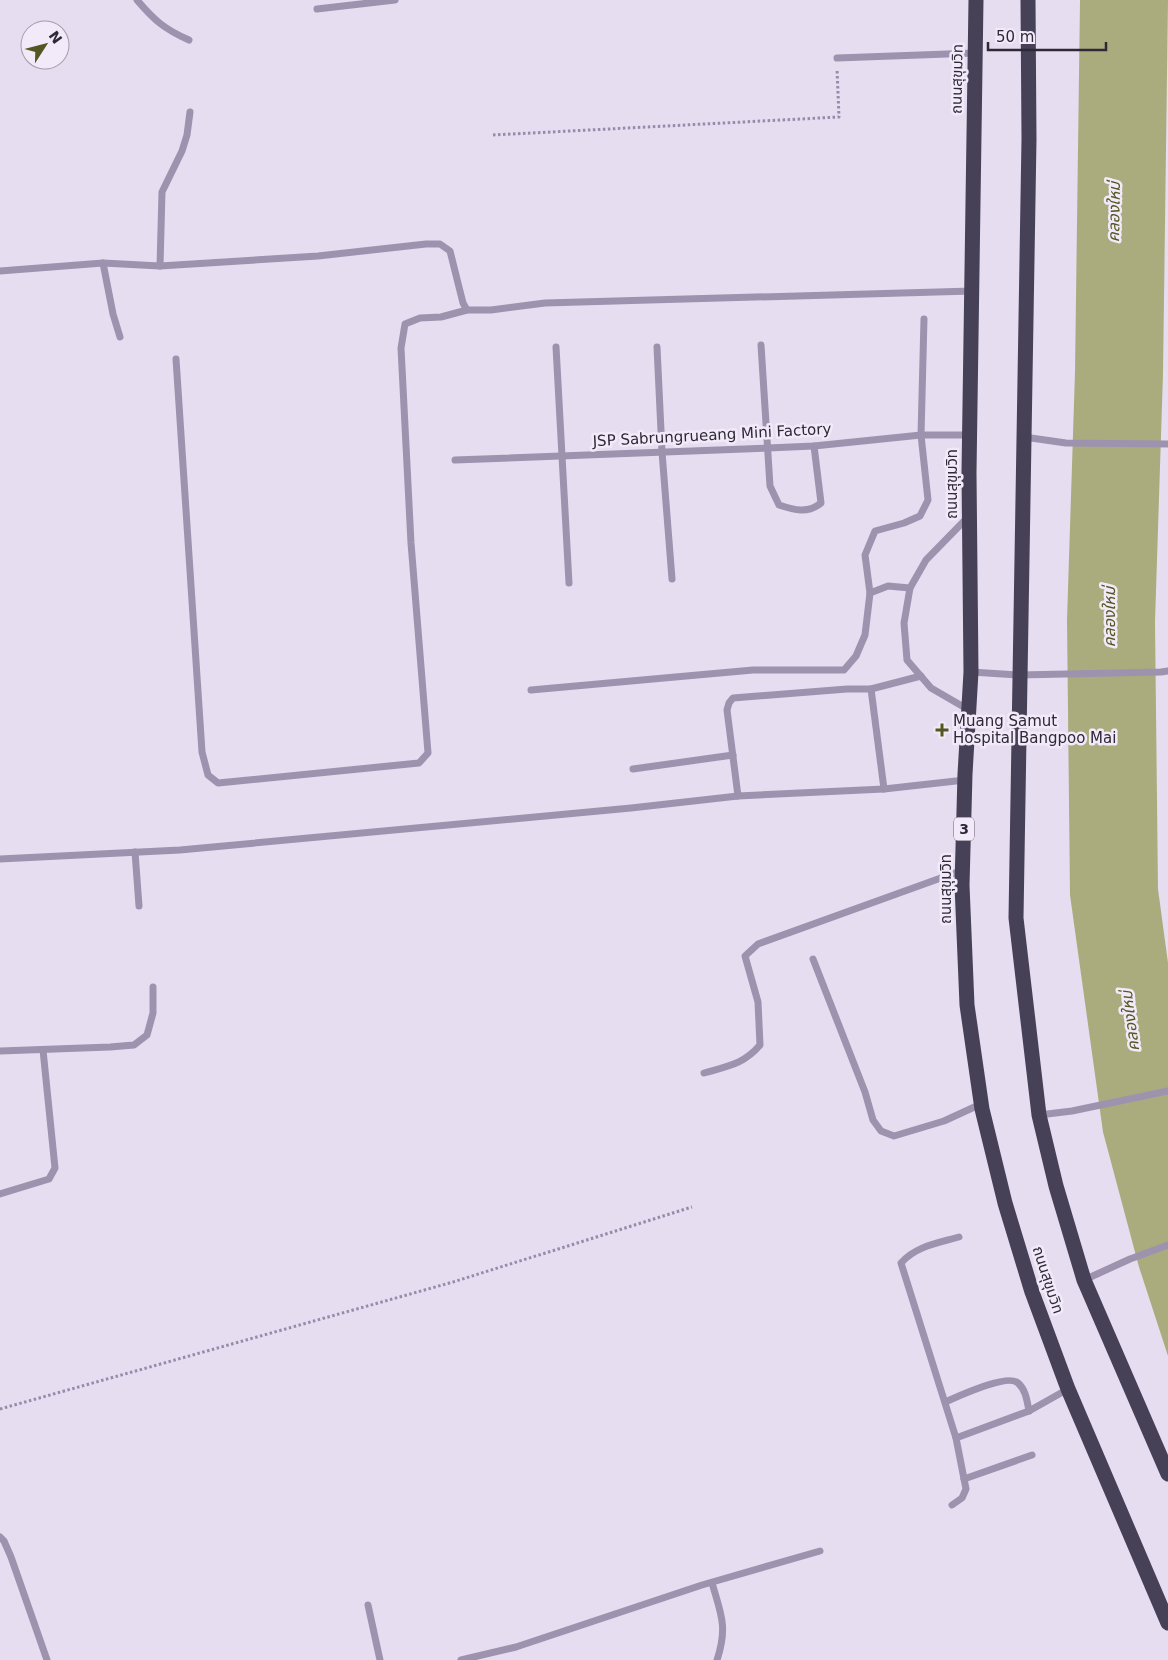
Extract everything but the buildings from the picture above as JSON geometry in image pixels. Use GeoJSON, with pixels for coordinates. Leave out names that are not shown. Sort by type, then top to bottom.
{"type":"FeatureCollection","features":[{"type":"Feature","properties":{"kind":"highway","name":"ถนนสุขุมวิท"},"geometry":{"type":"LineString","coordinates":[[976,0],[970,435],[972,672],[965,780],[963,870],[967,1005],[981,1104],[1005,1203],[1032,1292],[1068,1389],[1168,1623]]}},
{"type":"Feature","properties":{"kind":"highway"},"geometry":{"type":"LineString","coordinates":[[1028,0],[1029,139],[1016,918],[1039,1115],[1056,1186],[1084,1280],[1168,1474]]}},
{"type":"Feature","properties":{"kind":"lane"},"geometry":{"type":"LineString","coordinates":[[137,0],[158,23],[170,32],[188,40]]}},
{"type":"Feature","properties":{"kind":"lane"},"geometry":{"type":"LineString","coordinates":[[317,9],[395,0]]}},
{"type":"Feature","properties":{"kind":"lane"},"geometry":{"type":"LineString","coordinates":[[837,58],[975,53]]}},
{"type":"Feature","properties":{"kind":"lane"},"geometry":{"type":"LineString","coordinates":[[160,266],[162,192],[182,151],[187,135],[190,112]]}},
{"type":"Feature","properties":{"kind":"lane"},"geometry":{"type":"LineString","coordinates":[[0,271],[103,263],[160,266],[318,256],[440,244],[450,251],[462,304],[467,310]]}},
{"type":"Feature","properties":{"kind":"lane"},"geometry":{"type":"LineString","coordinates":[[103,263],[113,314],[120,337]]}},
{"type":"Feature","properties":{"kind":"lane"},"geometry":{"type":"LineString","coordinates":[[176,359],[202,752],[208,775],[218,783],[419,763],[428,753],[411,543],[401,348],[405,324],[420,318],[441,317],[467,310],[491,310],[545,303],[972,291]]}},
{"type":"Feature","properties":{"kind":"lane"},"geometry":{"type":"LineString","coordinates":[[531,690],[753,670],[844,670],[856,656],[865,635],[870,593],[865,555],[875,531],[904,523],[920,516],[928,500],[921,435],[924,319]]}},
{"type":"Feature","properties":{"kind":"lane"},"geometry":{"type":"LineString","coordinates":[[761,345],[770,486],[779,505],[793,510],[800,510],[814,509],[821,503],[814,446]]}},
{"type":"Feature","properties":{"kind":"lane"},"geometry":{"type":"LineString","coordinates":[[556,346],[569,583]]}},
{"type":"Feature","properties":{"kind":"lane"},"geometry":{"type":"LineString","coordinates":[[657,347],[662,452],[672,579]]}},
{"type":"Feature","properties":{"kind":"lane","name":"JSP Sabrungrueang Mini Factory"},"geometry":{"type":"LineString","coordinates":[[454,460],[814,446],[921,435],[970,435]]}},
{"type":"Feature","properties":{"kind":"lane"},"geometry":{"type":"LineString","coordinates":[[1023,437],[1066,443],[1168,444]]}},
{"type":"Feature","properties":{"kind":"lane"},"geometry":{"type":"LineString","coordinates":[[969,710],[931,688],[907,660],[904,623],[910,588],[926,560],[970,515]]}},
{"type":"Feature","properties":{"kind":"lane"},"geometry":{"type":"LineString","coordinates":[[870,593],[888,586],[910,588]]}},
{"type":"Feature","properties":{"kind":"lane"},"geometry":{"type":"LineString","coordinates":[[972,672],[1019,675],[1164,671]]}},
{"type":"Feature","properties":{"kind":"lane"},"geometry":{"type":"LineString","coordinates":[[738,796],[727,710],[733,698],[847,689],[871,689],[920,676]]}},
{"type":"Feature","properties":{"kind":"lane"},"geometry":{"type":"LineString","coordinates":[[871,689],[884,789]]}},
{"type":"Feature","properties":{"kind":"lane"},"geometry":{"type":"LineString","coordinates":[[633,769],[733,755]]}},
{"type":"Feature","properties":{"kind":"lane"},"geometry":{"type":"LineString","coordinates":[[0,859],[180,850],[631,808],[738,796],[884,789],[965,780]]}},
{"type":"Feature","properties":{"kind":"lane"},"geometry":{"type":"LineString","coordinates":[[135,852],[139,906]]}},
{"type":"Feature","properties":{"kind":"lane"},"geometry":{"type":"LineString","coordinates":[[704,1073],[734,1064],[750,1056],[760,1045],[758,1002],[745,956],[758,944],[963,870]]}},
{"type":"Feature","properties":{"kind":"lane"},"geometry":{"type":"LineString","coordinates":[[813,959],[865,1092],[874,1120],[881,1131],[894,1136],[944,1121],[981,1104]]}},
{"type":"Feature","properties":{"kind":"lane"},"geometry":{"type":"LineString","coordinates":[[0,1051],[134,1045],[147,1035],[153,1013],[153,987]]}},
{"type":"Feature","properties":{"kind":"lane"},"geometry":{"type":"LineString","coordinates":[[0,1194],[49,1179],[55,1168],[43,1050]]}},
{"type":"Feature","properties":{"kind":"lane"},"geometry":{"type":"LineString","coordinates":[[1039,1115],[1072,1111],[1168,1090]]}},
{"type":"Feature","properties":{"kind":"lane"},"geometry":{"type":"LineString","coordinates":[[952,1505],[962,1498],[966,1489],[956,1438],[901,1263],[908,1255],[923,1247],[959,1237]]}},
{"type":"Feature","properties":{"kind":"lane"},"geometry":{"type":"LineString","coordinates":[[1084,1280],[1130,1259],[1168,1245]]}},
{"type":"Feature","properties":{"kind":"lane"},"geometry":{"type":"LineString","coordinates":[[945,1402],[970,1391],[1014,1380],[1025,1393],[1029,1411]]}},
{"type":"Feature","properties":{"kind":"lane"},"geometry":{"type":"LineString","coordinates":[[956,1438],[1029,1411],[1068,1389]]}},
{"type":"Feature","properties":{"kind":"lane"},"geometry":{"type":"LineString","coordinates":[[964,1479],[1032,1454]]}},
{"type":"Feature","properties":{"kind":"lane"},"geometry":{"type":"LineString","coordinates":[[0,1537],[4,1540],[11,1557],[47,1660]]}},
{"type":"Feature","properties":{"kind":"lane"},"geometry":{"type":"LineString","coordinates":[[461,1660],[524,1644],[712,1583],[820,1551]]}},
{"type":"Feature","properties":{"kind":"lane"},"geometry":{"type":"LineString","coordinates":[[712,1583],[723,1621],[723,1643],[717,1660]]}},
{"type":"Feature","properties":{"kind":"lane"},"geometry":{"type":"LineString","coordinates":[[368,1605],[380,1660]]}},
{"type":"Feature","properties":{"kind":"path"},"geometry":{"type":"LineString","coordinates":[[493,135],[839,117],[837,58]]}},
{"type":"Feature","properties":{"kind":"path"},"geometry":{"type":"LineString","coordinates":[[0,1409],[444,1285],[692,1207]]}},
{"type":"Feature","properties":{"kind":"water","name":"คลองใหม่"},"geometry":{"type":"Polygon","coordinates":[[[1080,0],[1168,0],[1163,374],[1155,622],[1158,889],[1168,963],[1168,1356],[1139,1267],[1103,1132],[1070,895],[1067,620],[1075,372],[1080,0]]]}},
{"type":"Feature","properties":{"kind":"place","name":"Muang Samut Hospital Bangpoo Mai"},"geometry":{"type":"Point","coordinates":[942,730]}}]}
